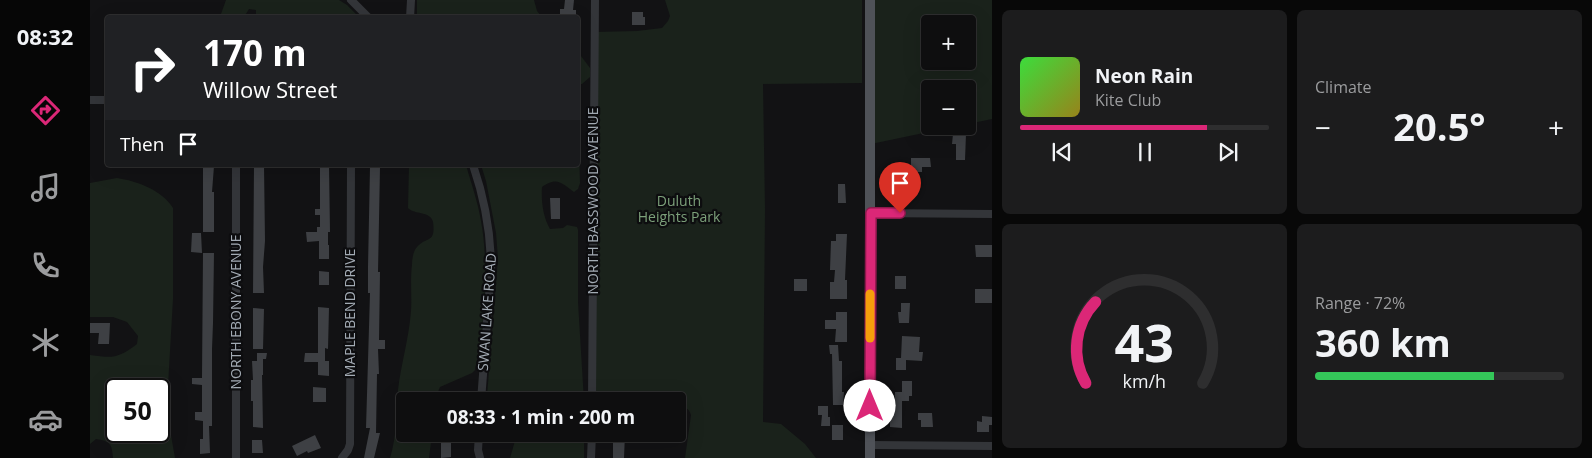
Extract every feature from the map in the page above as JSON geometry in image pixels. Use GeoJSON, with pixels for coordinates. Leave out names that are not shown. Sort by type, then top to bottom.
{"type":"FeatureCollection","features":[{"type":"Feature","properties":{"kind":"main road"},"geometry":{"type":"LineString","coordinates":[[870,0],[870,458]]}},
{"type":"Feature","properties":{"kind":"street"},"geometry":{"type":"LineString","coordinates":[[351,0],[366,15]]}},
{"type":"Feature","properties":{"kind":"street"},"geometry":{"type":"LineString","coordinates":[[410,15],[411,0]]}},
{"type":"Feature","properties":{"kind":"street","name":"NORTH BASSWOOD AVENUE"},"geometry":{"type":"LineString","coordinates":[[592,392],[595,0]]}},
{"type":"Feature","properties":{"kind":"street"},"geometry":{"type":"LineString","coordinates":[[90,100],[105,100]]}},
{"type":"Feature","properties":{"kind":"street","name":"NORTH EBONY AVENUE"},"geometry":{"type":"LineString","coordinates":[[236,167],[236,458]]}},
{"type":"Feature","properties":{"kind":"street","name":"MAPLE BEND DRIVE"},"geometry":{"type":"LineString","coordinates":[[342,458],[350,444],[351,167]]}},
{"type":"Feature","properties":{"kind":"street","name":"SWAN LAKE ROAD"},"geometry":{"type":"LineString","coordinates":[[474,167],[485,206],[490,234],[492,269],[482,392]]}},
{"type":"Feature","properties":{"kind":"street"},"geometry":{"type":"LineString","coordinates":[[871,213],[992,214]]}},
{"type":"Feature","properties":{"kind":"street"},"geometry":{"type":"LineString","coordinates":[[478,442],[480,458]]}},
{"type":"Feature","properties":{"kind":"street"},"geometry":{"type":"LineString","coordinates":[[591,458],[592,442]]}},
{"type":"Feature","properties":{"kind":"street"},"geometry":{"type":"LineString","coordinates":[[870,445],[992,446]]}},
{"type":"Feature","properties":{"kind":"green space"},"geometry":{"type":"Polygon","coordinates":[[[226,0],[339,0],[357,15],[256,15],[256,10],[249,9],[245,15],[221,14],[226,0]]]}},
{"type":"Feature","properties":{"kind":"green space"},"geometry":{"type":"Polygon","coordinates":[[[417,0],[534,0],[537,11],[540,15],[417,15],[417,0]]]}},
{"type":"Feature","properties":{"kind":"green space","name":"Duluth Heights Park"},"geometry":{"type":"Polygon","coordinates":[[[665,0],[862,0],[862,83],[763,84],[765,210],[763,422],[781,424],[805,444],[816,458],[685,458],[691,415],[686,408],[686,392],[592,392],[595,32],[637,31],[662,28],[670,16],[665,0]]]}},
{"type":"Feature","properties":{"kind":"green space"},"geometry":{"type":"Polygon","coordinates":[[[875,0],[992,0],[992,119],[976,122],[976,80],[921,80],[921,134],[871,144],[875,0]]]}},
{"type":"Feature","properties":{"kind":"green space"},"geometry":{"type":"Polygon","coordinates":[[[580,55],[590,68],[590,77],[580,84],[580,55]]]}},
{"type":"Feature","properties":{"kind":"green space"},"geometry":{"type":"Polygon","coordinates":[[[409,167],[467,167],[480,214],[485,256],[485,296],[481,335],[475,370],[440,387],[438,392],[398,392],[410,321],[413,256],[420,244],[432,237],[434,229],[432,219],[429,216],[408,208],[409,167]]]}},
{"type":"Feature","properties":{"kind":"green space"},"geometry":{"type":"Polygon","coordinates":[[[482,167],[580,167],[580,183],[578,189],[574,192],[559,182],[552,182],[542,187],[542,198],[544,214],[550,229],[563,228],[567,225],[577,227],[578,230],[578,302],[583,392],[487,392],[498,258],[496,233],[482,167]]]}},
{"type":"Feature","properties":{"kind":"green space"},"geometry":{"type":"Polygon","coordinates":[[[117,178],[133,181],[156,191],[173,208],[173,299],[168,378],[105,378],[105,441],[96,439],[90,444],[90,355],[110,357],[119,355],[137,344],[138,336],[127,322],[113,317],[90,317],[90,183],[117,178]]]}},
{"type":"Feature","properties":{"kind":"green space"},"geometry":{"type":"Polygon","coordinates":[[[396,419],[396,442],[431,442],[429,458],[390,458],[396,419]]]}},
{"type":"Feature","properties":{"kind":"green space"},"geometry":{"type":"Polygon","coordinates":[[[170,429],[175,458],[113,458],[112,449],[109,444],[170,443],[170,429]]]}},
{"type":"Feature","properties":{"kind":"green space"},"geometry":{"type":"Polygon","coordinates":[[[515,442],[584,442],[584,458],[510,458],[515,442]]]}},
{"type":"Feature","properties":{"kind":"building"},"geometry":{"type":"Polygon","coordinates":[[[565,0],[574,0],[573,10],[576,10],[576,15],[560,15],[560,9],[564,9],[565,0]]]}},
{"type":"Feature","properties":{"kind":"building"},"geometry":{"type":"Polygon","coordinates":[[[632,12],[643,12],[645,25],[632,25],[632,12]]]}},
{"type":"Feature","properties":{"kind":"building"},"geometry":{"type":"Polygon","coordinates":[[[953,135],[966,135],[965,160],[956,160],[956,144],[952,144],[953,135]]]}},
{"type":"Feature","properties":{"kind":"building"},"geometry":{"type":"Polygon","coordinates":[[[911,158],[930,158],[931,167],[922,167],[922,172],[911,172],[911,158]]]}},
{"type":"Feature","properties":{"kind":"building"},"geometry":{"type":"Polygon","coordinates":[[[203,167],[214,167],[212,192],[214,192],[214,232],[203,232],[203,167]]]}},
{"type":"Feature","properties":{"kind":"building"},"geometry":{"type":"Polygon","coordinates":[[[254,167],[264,167],[264,293],[253,293],[254,167]]]}},
{"type":"Feature","properties":{"kind":"building"},"geometry":{"type":"Polygon","coordinates":[[[320,167],[329,167],[329,259],[319,259],[319,241],[307,242],[306,232],[317,232],[317,227],[320,227],[320,215],[315,215],[315,209],[320,209],[320,167]]]}},
{"type":"Feature","properties":{"kind":"building"},"geometry":{"type":"Polygon","coordinates":[[[370,167],[380,167],[379,340],[385,340],[385,349],[378,349],[379,374],[377,374],[376,433],[380,433],[374,458],[364,458],[370,428],[366,428],[370,293],[368,293],[368,267],[370,167]]]}},
{"type":"Feature","properties":{"kind":"building"},"geometry":{"type":"Polygon","coordinates":[[[893,172],[905,172],[905,188],[894,188],[893,172]]]}},
{"type":"Feature","properties":{"kind":"building"},"geometry":{"type":"Polygon","coordinates":[[[838,184],[845,184],[846,203],[838,203],[838,184]]]}},
{"type":"Feature","properties":{"kind":"building"},"geometry":{"type":"Polygon","coordinates":[[[550,198],[560,198],[560,219],[551,219],[550,198]]]}},
{"type":"Feature","properties":{"kind":"building"},"geometry":{"type":"Polygon","coordinates":[[[192,233],[201,233],[202,253],[191,252],[192,233]]]}},
{"type":"Feature","properties":{"kind":"building"},"geometry":{"type":"Polygon","coordinates":[[[836,234],[847,234],[845,280],[847,280],[847,299],[830,299],[830,282],[834,282],[835,270],[830,270],[831,241],[836,241],[836,234]]]}},
{"type":"Feature","properties":{"kind":"building"},"geometry":{"type":"Polygon","coordinates":[[[975,245],[992,245],[992,257],[976,257],[975,245]]]}},
{"type":"Feature","properties":{"kind":"building"},"geometry":{"type":"Polygon","coordinates":[[[203,253],[214,253],[212,426],[209,426],[210,453],[200,454],[200,439],[203,439],[203,421],[195,420],[195,412],[202,412],[202,385],[192,384],[192,378],[202,378],[203,253]]]}},
{"type":"Feature","properties":{"kind":"building"},"geometry":{"type":"Polygon","coordinates":[[[319,271],[329,272],[329,285],[319,285],[319,271]]]}},
{"type":"Feature","properties":{"kind":"building"},"geometry":{"type":"Polygon","coordinates":[[[895,276],[906,276],[906,289],[895,289],[895,276]]]}},
{"type":"Feature","properties":{"kind":"building"},"geometry":{"type":"Polygon","coordinates":[[[794,279],[807,279],[807,291],[794,291],[794,279]]]}},
{"type":"Feature","properties":{"kind":"building"},"geometry":{"type":"Polygon","coordinates":[[[975,289],[992,289],[992,303],[975,303],[975,289]]]}},
{"type":"Feature","properties":{"kind":"building"},"geometry":{"type":"Polygon","coordinates":[[[901,303],[910,303],[909,323],[899,323],[898,312],[901,312],[901,303]]]}},
{"type":"Feature","properties":{"kind":"building"},"geometry":{"type":"Polygon","coordinates":[[[318,307],[329,308],[328,349],[325,348],[325,361],[329,361],[329,376],[318,375],[318,362],[304,362],[305,353],[318,353],[318,307]]]}},
{"type":"Feature","properties":{"kind":"building"},"geometry":{"type":"Polygon","coordinates":[[[253,308],[264,309],[263,349],[253,349],[253,308]]]}},
{"type":"Feature","properties":{"kind":"building"},"geometry":{"type":"Polygon","coordinates":[[[836,312],[847,312],[847,342],[835,342],[836,329],[825,329],[825,320],[836,320],[836,312]]]}},
{"type":"Feature","properties":{"kind":"building"},"geometry":{"type":"Polygon","coordinates":[[[90,323],[110,323],[109,344],[98,344],[99,333],[90,333],[90,323]]]}},
{"type":"Feature","properties":{"kind":"building"},"geometry":{"type":"Polygon","coordinates":[[[902,336],[920,337],[919,352],[923,352],[922,361],[906,360],[906,370],[896,370],[896,358],[901,358],[902,336]]]}},
{"type":"Feature","properties":{"kind":"building"},"geometry":{"type":"Polygon","coordinates":[[[829,345],[838,345],[839,361],[842,361],[843,405],[833,405],[832,354],[830,354],[829,345]]]}},
{"type":"Feature","properties":{"kind":"building"},"geometry":{"type":"Polygon","coordinates":[[[257,353],[267,353],[266,359],[263,359],[262,375],[263,428],[253,427],[253,401],[251,401],[252,361],[257,361],[257,353]]]}},
{"type":"Feature","properties":{"kind":"building"},"geometry":{"type":"Polygon","coordinates":[[[902,381],[912,381],[912,396],[909,396],[909,401],[902,401],[902,428],[890,427],[890,411],[894,411],[895,392],[902,392],[902,381]]]}},
{"type":"Feature","properties":{"kind":"building"},"geometry":{"type":"Polygon","coordinates":[[[313,387],[326,388],[326,402],[313,402],[313,387]]]}},
{"type":"Feature","properties":{"kind":"building"},"geometry":{"type":"Polygon","coordinates":[[[818,406],[828,406],[830,426],[821,426],[822,415],[818,415],[818,406]]]}},
{"type":"Feature","properties":{"kind":"building"},"geometry":{"type":"Polygon","coordinates":[[[918,413],[932,413],[933,427],[921,427],[918,413]]]}},
{"type":"Feature","properties":{"kind":"building"},"geometry":{"type":"Polygon","coordinates":[[[982,416],[992,417],[992,425],[989,425],[989,432],[977,432],[977,421],[982,422],[982,416]]]}},
{"type":"Feature","properties":{"kind":"building"},"geometry":{"type":"Polygon","coordinates":[[[832,425],[843,425],[843,440],[832,440],[832,425]]]}},
{"type":"Feature","properties":{"kind":"building"},"geometry":{"type":"Polygon","coordinates":[[[315,435],[321,448],[308,453],[307,451],[297,456],[292,446],[315,435]]]}},
{"type":"Feature","properties":{"kind":"building"},"geometry":{"type":"Polygon","coordinates":[[[252,440],[262,440],[263,453],[252,453],[252,440]]]}},
{"type":"Feature","properties":{"kind":"building"},"geometry":{"type":"Polygon","coordinates":[[[441,442],[451,442],[451,457],[441,458],[441,442]]]}},
{"type":"Feature","properties":{"kind":"building"},"geometry":{"type":"Polygon","coordinates":[[[613,442],[625,442],[624,458],[613,458],[613,442]]]}},
{"type":"Feature","properties":{"kind":"slow traffic"},"geometry":{"type":"LineString","coordinates":[[870,294],[870,338]]}},
{"type":"Feature","properties":{"kind":"route"},"geometry":{"type":"LineString","coordinates":[[870,406],[871,213],[900,213]]}}]}
